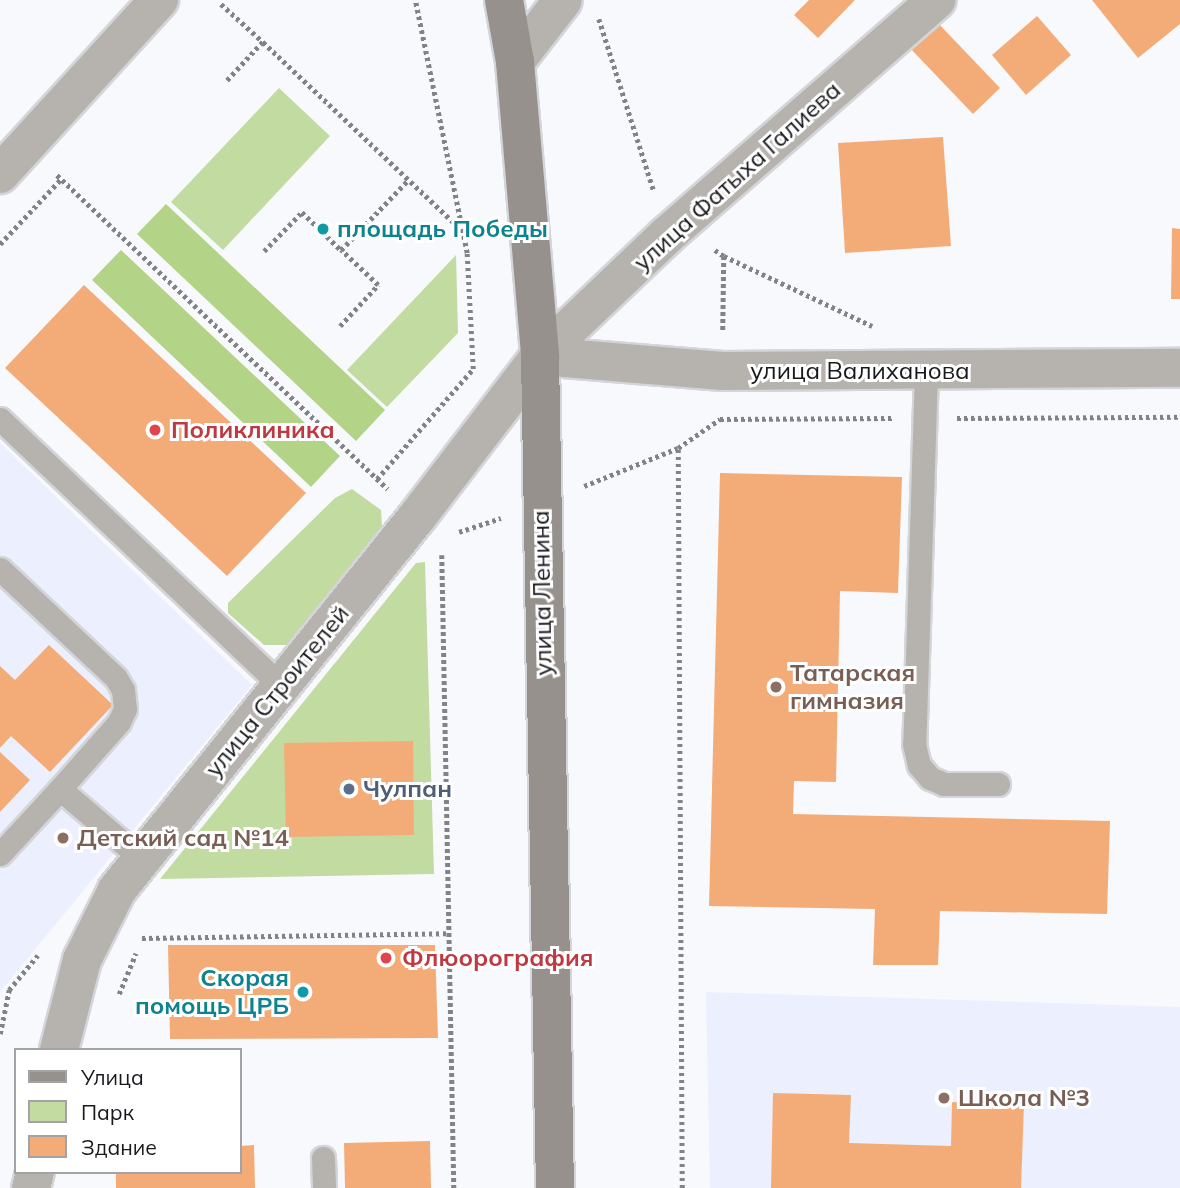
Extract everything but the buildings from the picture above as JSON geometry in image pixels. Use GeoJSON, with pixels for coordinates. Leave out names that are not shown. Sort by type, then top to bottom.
{"type":"FeatureCollection","features":[{"type":"Feature","properties":{"kind":"main road","name":"улица Ленина"},"geometry":{"type":"LineString","coordinates":[[504,0],[515,62],[540,356],[555,1188]]}},
{"type":"Feature","properties":{"kind":"street"},"geometry":{"type":"LineString","coordinates":[[0,174],[159,0]]}},
{"type":"Feature","properties":{"kind":"street"},"geometry":{"type":"LineString","coordinates":[[515,62],[563,0]]}},
{"type":"Feature","properties":{"kind":"street","name":"улица Фатыха Галиева"},"geometry":{"type":"LineString","coordinates":[[540,356],[666,236],[937,0]]}},
{"type":"Feature","properties":{"kind":"street","name":"улица Валиханова"},"geometry":{"type":"LineString","coordinates":[[540,356],[722,371],[926,372],[1180,368]]}},
{"type":"Feature","properties":{"kind":"street","name":"улица Строителей"},"geometry":{"type":"LineString","coordinates":[[61,1048],[91,934],[117,890],[540,356]]}},
{"type":"Feature","properties":{"kind":"lane"},"geometry":{"type":"LineString","coordinates":[[926,372],[914,744],[919,765],[930,778],[944,783],[998,784]]}},
{"type":"Feature","properties":{"kind":"lane"},"geometry":{"type":"LineString","coordinates":[[0,419],[281,686]]}},
{"type":"Feature","properties":{"kind":"lane"},"geometry":{"type":"LineString","coordinates":[[0,569],[116,678],[123,690],[125,709],[119,722],[0,855]]}},
{"type":"Feature","properties":{"kind":"lane"},"geometry":{"type":"LineString","coordinates":[[60,789],[142,859]]}},
{"type":"Feature","properties":{"kind":"lane"},"geometry":{"type":"LineString","coordinates":[[323,1158],[324,1188]]}},
{"type":"Feature","properties":{"kind":"path"},"geometry":{"type":"LineString","coordinates":[[377,479],[473,369],[462,229],[415,0]]}},
{"type":"Feature","properties":{"kind":"path"},"geometry":{"type":"LineString","coordinates":[[221,4],[462,229]]}},
{"type":"Feature","properties":{"kind":"path"},"geometry":{"type":"LineString","coordinates":[[226,82],[263,42]]}},
{"type":"Feature","properties":{"kind":"path"},"geometry":{"type":"LineString","coordinates":[[0,244],[61,179]]}},
{"type":"Feature","properties":{"kind":"path"},"geometry":{"type":"LineString","coordinates":[[341,250],[409,179]]}},
{"type":"Feature","properties":{"kind":"path"},"geometry":{"type":"LineString","coordinates":[[264,251],[302,212],[378,285],[340,326]]}},
{"type":"Feature","properties":{"kind":"path"},"geometry":{"type":"LineString","coordinates":[[724,256],[880,330]]}},
{"type":"Feature","properties":{"kind":"path"},"geometry":{"type":"LineString","coordinates":[[682,1188],[678,448],[720,419],[1180,417]]}},
{"type":"Feature","properties":{"kind":"path"},"geometry":{"type":"LineString","coordinates":[[118,997],[142,937],[447,933]]}},
{"type":"Feature","properties":{"kind":"shaded area","name":"Детский сад №14"},"geometry":{"type":"Polygon","coordinates":[[[0,443],[252,685],[0,992],[0,443]]]}},
{"type":"Feature","properties":{"kind":"shaded area","name":"Школа №3"},"geometry":{"type":"Polygon","coordinates":[[[706,992],[1180,1007],[1180,1188],[710,1188],[706,992]]]}},
{"type":"Feature","properties":{"kind":"green space"},"geometry":{"type":"Polygon","coordinates":[[[279,88],[330,136],[223,250],[171,202],[279,88]]]}},
{"type":"Feature","properties":{"kind":"green space"},"geometry":{"type":"Polygon","coordinates":[[[166,204],[385,410],[356,441],[137,234],[166,204]]]}},
{"type":"Feature","properties":{"kind":"green space"},"geometry":{"type":"Polygon","coordinates":[[[121,250],[340,456],[311,487],[92,280],[121,250]]]}},
{"type":"Feature","properties":{"kind":"green space"},"geometry":{"type":"Polygon","coordinates":[[[456,255],[458,333],[387,407],[347,370],[456,255]]]}},
{"type":"Feature","properties":{"kind":"green space"},"geometry":{"type":"Polygon","coordinates":[[[352,489],[381,510],[382,526],[295,639],[286,645],[264,645],[228,613],[228,603],[335,498],[352,489]]]}},
{"type":"Feature","properties":{"kind":"green space"},"geometry":{"type":"Polygon","coordinates":[[[425,562],[434,874],[160,879],[416,563],[425,562]]]}},
{"type":"Feature","properties":{"kind":"place","name":"площадь Победы"},"geometry":{"type":"Point","coordinates":[323,229]}},
{"type":"Feature","properties":{"kind":"place","name":"Поликлиника"},"geometry":{"type":"Point","coordinates":[155,430]}},
{"type":"Feature","properties":{"kind":"place","name":"Татарская гимназия"},"geometry":{"type":"Point","coordinates":[776,687]}},
{"type":"Feature","properties":{"kind":"place","name":"Чулпан"},"geometry":{"type":"Point","coordinates":[349,789]}},
{"type":"Feature","properties":{"kind":"place","name":"Детский сад №14"},"geometry":{"type":"Point","coordinates":[63,838]}},
{"type":"Feature","properties":{"kind":"place","name":"Флюорография"},"geometry":{"type":"Point","coordinates":[386,958]}},
{"type":"Feature","properties":{"kind":"place","name":"Скорая помощь ЦРБ"},"geometry":{"type":"Point","coordinates":[303,992]}},
{"type":"Feature","properties":{"kind":"place","name":"Школа №3"},"geometry":{"type":"Point","coordinates":[944,1098]}}]}
